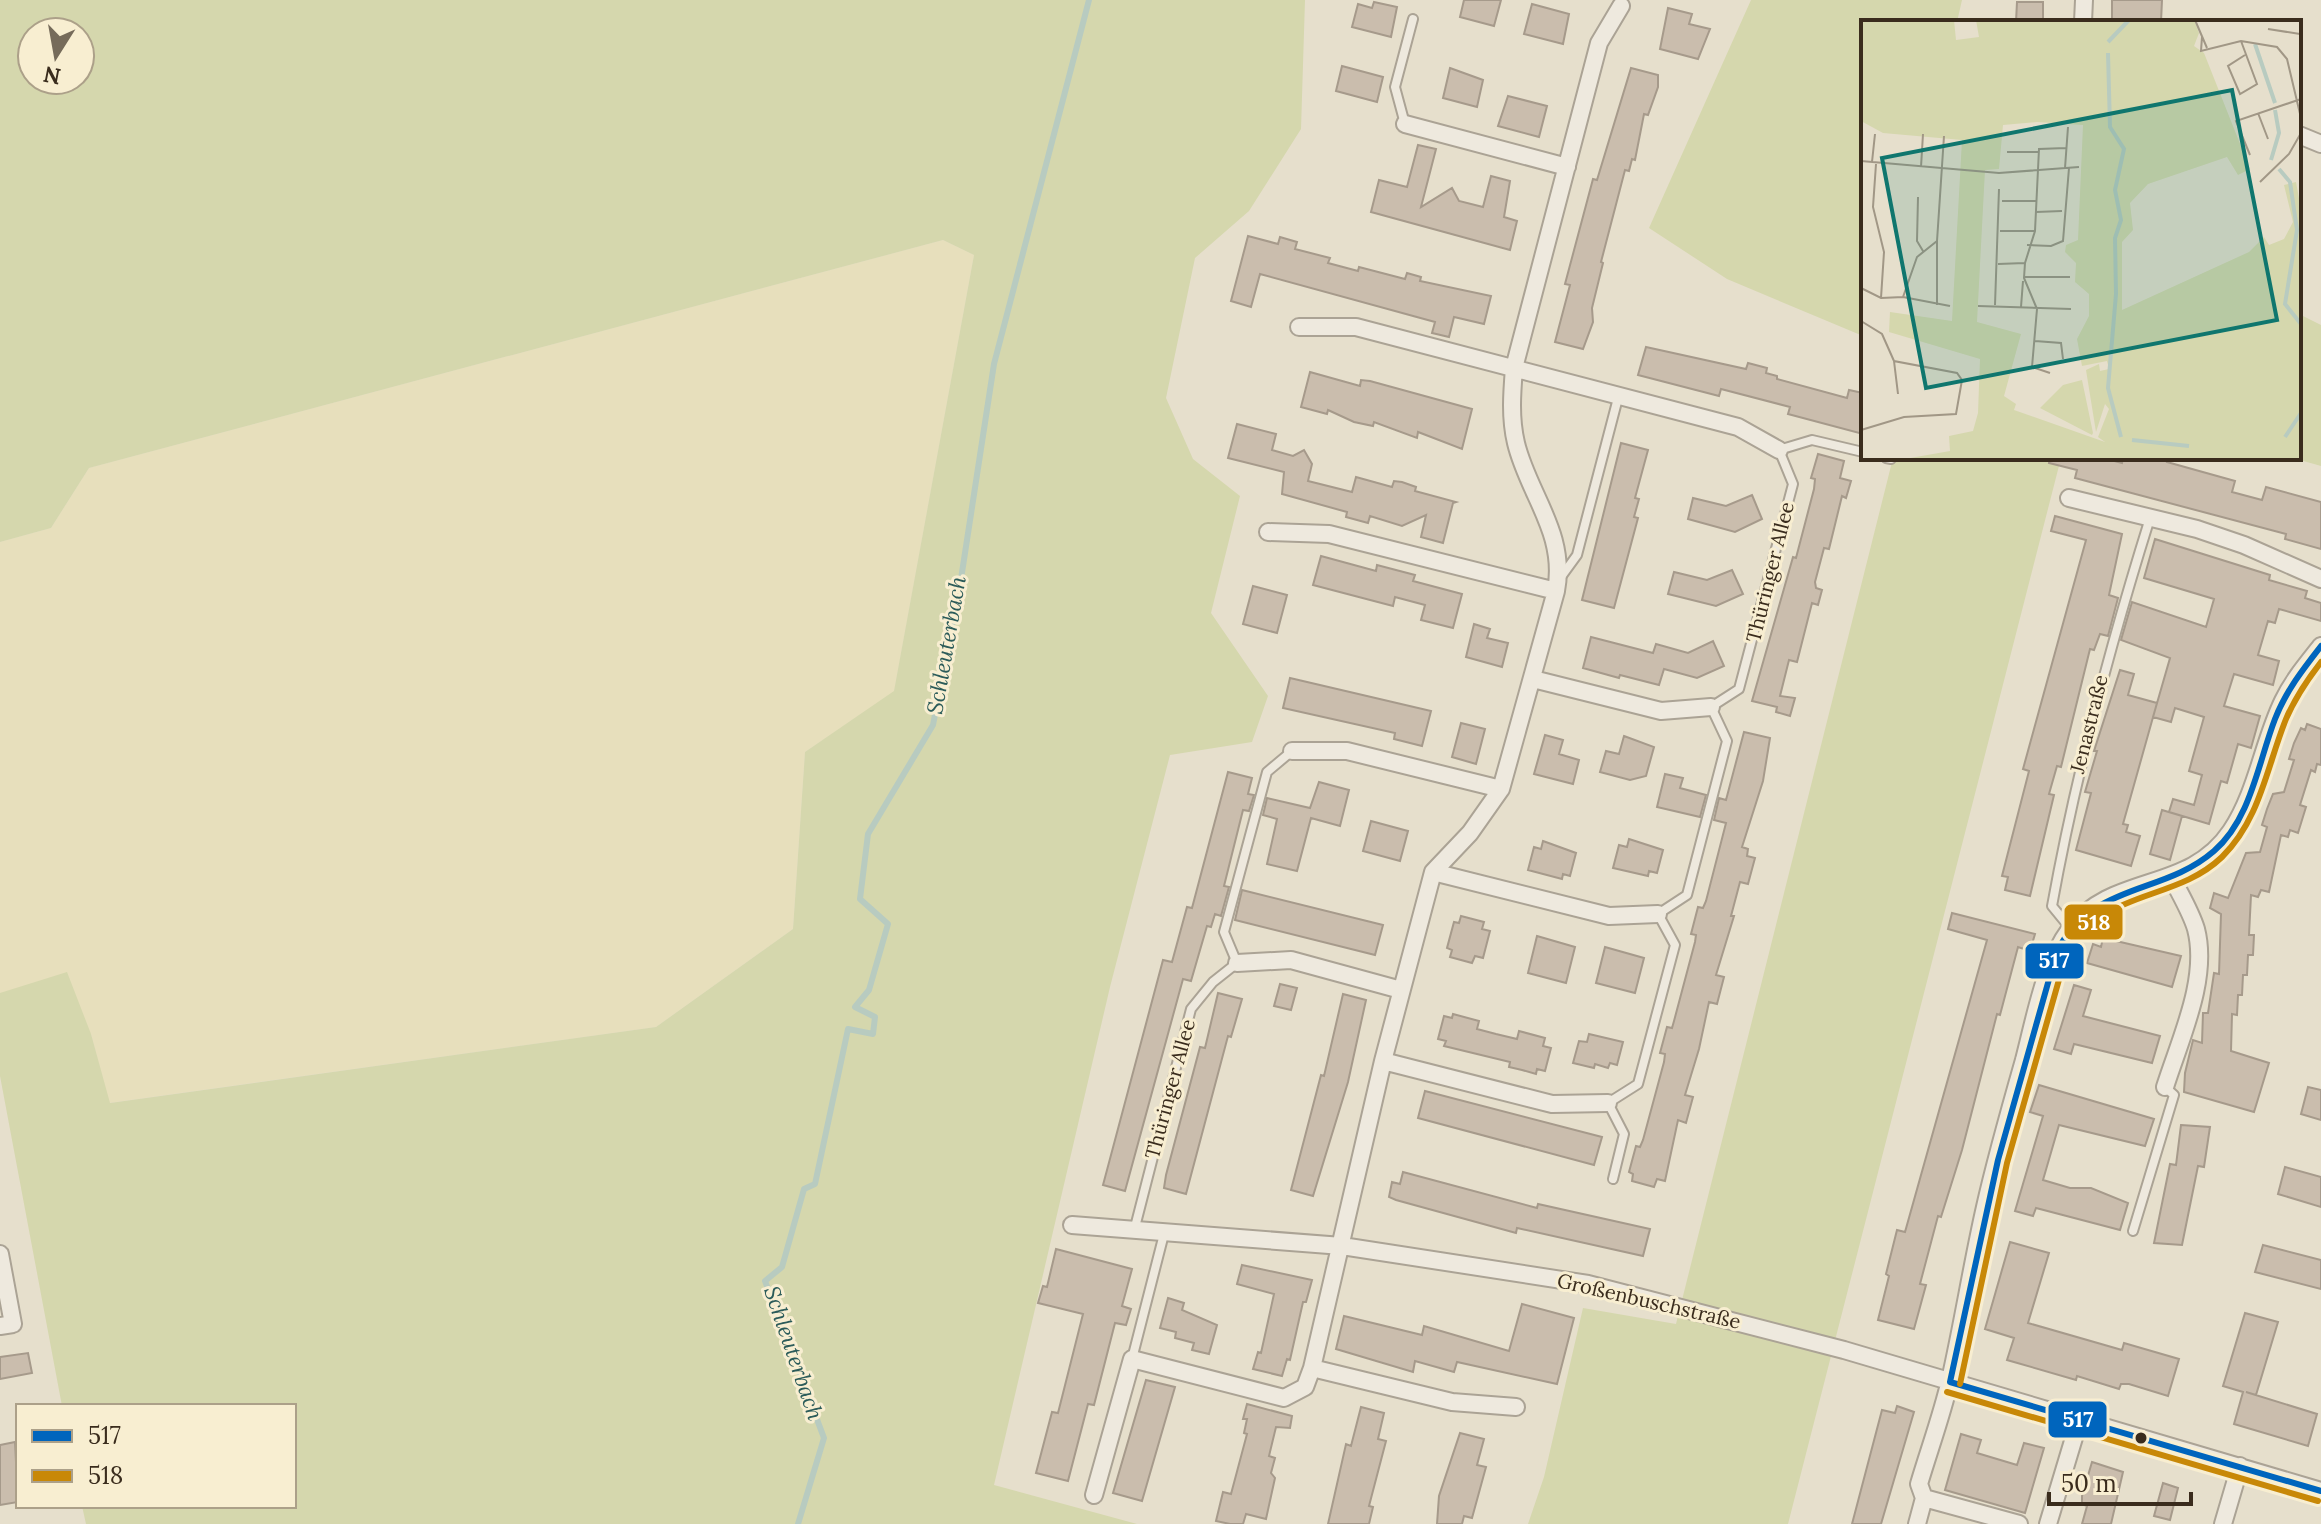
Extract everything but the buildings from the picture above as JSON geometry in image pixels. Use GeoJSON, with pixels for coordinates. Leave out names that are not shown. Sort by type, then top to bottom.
{"type":"FeatureCollection","features":[{"type":"Feature","properties":{"kind":"street"},"geometry":{"type":"LineString","coordinates":[[2083,20],[2084,0]]}},
{"type":"Feature","properties":{"kind":"street"},"geometry":{"type":"LineString","coordinates":[[1094,1495],[1132,1359],[1284,1398],[1305,1387],[1312,1368],[1383,1061],[1433,872],[1470,833],[1501,789],[1557,586],[1551,521],[1516,444],[1511,407],[1514,368],[1599,43],[1619,3]]}},
{"type":"Feature","properties":{"kind":"street"},"geometry":{"type":"LineString","coordinates":[[1405,124],[1567,167]]}},
{"type":"Feature","properties":{"kind":"street"},"geometry":{"type":"LineString","coordinates":[[2301,136],[2321,144]]}},
{"type":"Feature","properties":{"kind":"street"},"geometry":{"type":"LineString","coordinates":[[1299,327],[1356,327],[1738,427],[1779,450]]}},
{"type":"Feature","properties":{"kind":"street"},"geometry":{"type":"LineString","coordinates":[[2069,498],[2244,545],[2321,579]]}},
{"type":"Feature","properties":{"kind":"street"},"geometry":{"type":"LineString","coordinates":[[1268,532],[1329,534],[1557,586]]}},
{"type":"Feature","properties":{"kind":"street"},"geometry":{"type":"LineString","coordinates":[[1917,1524],[1924,1498],[1919,1484],[1950,1382],[1985,1206],[2052,966],[2071,928],[2117,892],[2172,878],[2196,867],[2232,829],[2283,702],[2297,676],[2321,646]]}},
{"type":"Feature","properties":{"kind":"street"},"geometry":{"type":"LineString","coordinates":[[1533,679],[1661,711],[1711,707]]}},
{"type":"Feature","properties":{"kind":"street"},"geometry":{"type":"LineString","coordinates":[[1292,751],[1347,751],[1501,789]]}},
{"type":"Feature","properties":{"kind":"street"},"geometry":{"type":"LineString","coordinates":[[1433,872],[1609,916],[1658,914]]}},
{"type":"Feature","properties":{"kind":"street"},"geometry":{"type":"LineString","coordinates":[[2165,1087],[2191,1006],[2199,955],[2196,928],[2172,878]]}},
{"type":"Feature","properties":{"kind":"street"},"geometry":{"type":"LineString","coordinates":[[1237,963],[1291,960],[1401,990]]}},
{"type":"Feature","properties":{"kind":"street"},"geometry":{"type":"LineString","coordinates":[[1383,1061],[1552,1104],[1608,1103]]}},
{"type":"Feature","properties":{"kind":"street","name":"Großenbuschstraße"},"geometry":{"type":"LineString","coordinates":[[1072,1225],[1342,1246],[1603,1288],[1844,1350],[2321,1491]]}},
{"type":"Feature","properties":{"kind":"street"},"geometry":{"type":"LineString","coordinates":[[0,1254],[13,1324],[0,1326]]}},
{"type":"Feature","properties":{"kind":"street"},"geometry":{"type":"LineString","coordinates":[[1312,1368],[1452,1402],[1516,1407]]}},
{"type":"Feature","properties":{"kind":"street"},"geometry":{"type":"LineString","coordinates":[[2048,1524],[2079,1421]]}},
{"type":"Feature","properties":{"kind":"street"},"geometry":{"type":"LineString","coordinates":[[2223,1524],[2240,1466]]}},
{"type":"Feature","properties":{"kind":"street"},"geometry":{"type":"LineString","coordinates":[[1924,1498],[2019,1524]]}},
{"type":"Feature","properties":{"kind":"lane"},"geometry":{"type":"LineString","coordinates":[[1405,124],[1395,87],[1413,19]]}},
{"type":"Feature","properties":{"kind":"lane"},"geometry":{"type":"LineString","coordinates":[[1557,586],[1577,555],[1618,398]]}},
{"type":"Feature","properties":{"kind":"lane"},"geometry":{"type":"LineString","coordinates":[[1779,450],[1812,440],[1861,452]]}},
{"type":"Feature","properties":{"kind":"lane","name":"Thüringer Allee"},"geometry":{"type":"LineString","coordinates":[[1711,707],[1739,689],[1793,484],[1779,450]]}},
{"type":"Feature","properties":{"kind":"lane","name":"Jenastraße"},"geometry":{"type":"LineString","coordinates":[[2071,928],[2052,906],[2074,783],[2108,652],[2150,518]]}},
{"type":"Feature","properties":{"kind":"lane"},"geometry":{"type":"LineString","coordinates":[[1613,1179],[1624,1134],[1608,1103],[1638,1084],[1675,945],[1658,914],[1687,895],[1727,741],[1711,707]]}},
{"type":"Feature","properties":{"kind":"lane"},"geometry":{"type":"LineString","coordinates":[[1237,963],[1224,932],[1267,772],[1292,751]]}},
{"type":"Feature","properties":{"kind":"lane","name":"Thüringer Allee"},"geometry":{"type":"LineString","coordinates":[[1134,1232],[1191,1009],[1213,982],[1237,963]]}},
{"type":"Feature","properties":{"kind":"lane"},"geometry":{"type":"LineString","coordinates":[[2133,1231],[2174,1095],[2165,1087]]}},
{"type":"Feature","properties":{"kind":"lane"},"geometry":{"type":"LineString","coordinates":[[1132,1359],[1164,1234]]}},
{"type":"Feature","properties":{"kind":"shaded area"},"geometry":{"type":"Polygon","coordinates":[[[943,240],[974,255],[894,692],[805,752],[793,929],[656,1027],[109,1103],[91,1034],[0,993],[0,542],[51,528],[89,468],[943,240]]]}},
{"type":"Feature","properties":{"kind":"green space"},"geometry":{"type":"Polygon","coordinates":[[[0,0],[1305,0],[1301,129],[1249,211],[1195,258],[1166,398],[1193,459],[1240,496],[1211,613],[1268,696],[1252,742],[1170,755],[1110,987],[994,1485],[1137,1524],[86,1524],[82,1508],[296,1508],[296,1404],[62,1404],[0,1076],[0,993],[67,972],[91,1034],[110,1103],[656,1027],[793,929],[805,752],[894,691],[974,255],[943,240],[89,468],[51,528],[0,542],[0,0]]]}},
{"type":"Feature","properties":{"kind":"green space"},"geometry":{"type":"Polygon","coordinates":[[[1751,0],[1962,0],[1957,20],[1861,20],[1861,335],[1727,279],[1649,228],[1751,0]]]}},
{"type":"Feature","properties":{"kind":"green space"},"geometry":{"type":"Polygon","coordinates":[[[2301,315],[2321,325],[2321,466],[2300,460],[2301,315]]]}},
{"type":"Feature","properties":{"kind":"green space"},"geometry":{"type":"Polygon","coordinates":[[[1892,460],[2060,460],[1788,1524],[1528,1524],[1544,1477],[1583,1308],[1676,1324],[1892,460]]]}},
{"type":"Feature","properties":{"kind":"waterway","name":"Schleuterbach"},"geometry":{"type":"LineString","coordinates":[[798,1524],[824,1438],[765,1281],[782,1267],[804,1189],[815,1184],[848,1029],[873,1034],[875,1017],[855,1007],[869,990],[888,924],[860,899],[868,834],[933,725],[961,579],[994,364],[1089,0]]}},
{"type":"Feature","properties":{"kind":"transit line","name":"517"},"geometry":{"type":"LineString","coordinates":[[1950,1382],[1998,1160],[2057,951],[2072,928],[2090,912],[2109,900],[2194,865],[2227,838],[2252,790],[2279,709],[2321,646]]}},
{"type":"Feature","properties":{"kind":"transit line","name":"518"},"geometry":{"type":"LineString","coordinates":[[1960,1384],[2007,1163],[2066,955],[2081,933],[2099,918],[2203,872],[2222,857],[2235,842],[2254,809],[2290,711],[2321,662]]}},
{"type":"Feature","properties":{"kind":"transit line","name":"517"},"geometry":{"type":"LineString","coordinates":[[1950,1382],[2321,1491]]}},
{"type":"Feature","properties":{"kind":"transit line","name":"518"},"geometry":{"type":"LineString","coordinates":[[1947,1392],[2318,1501]]}}]}
